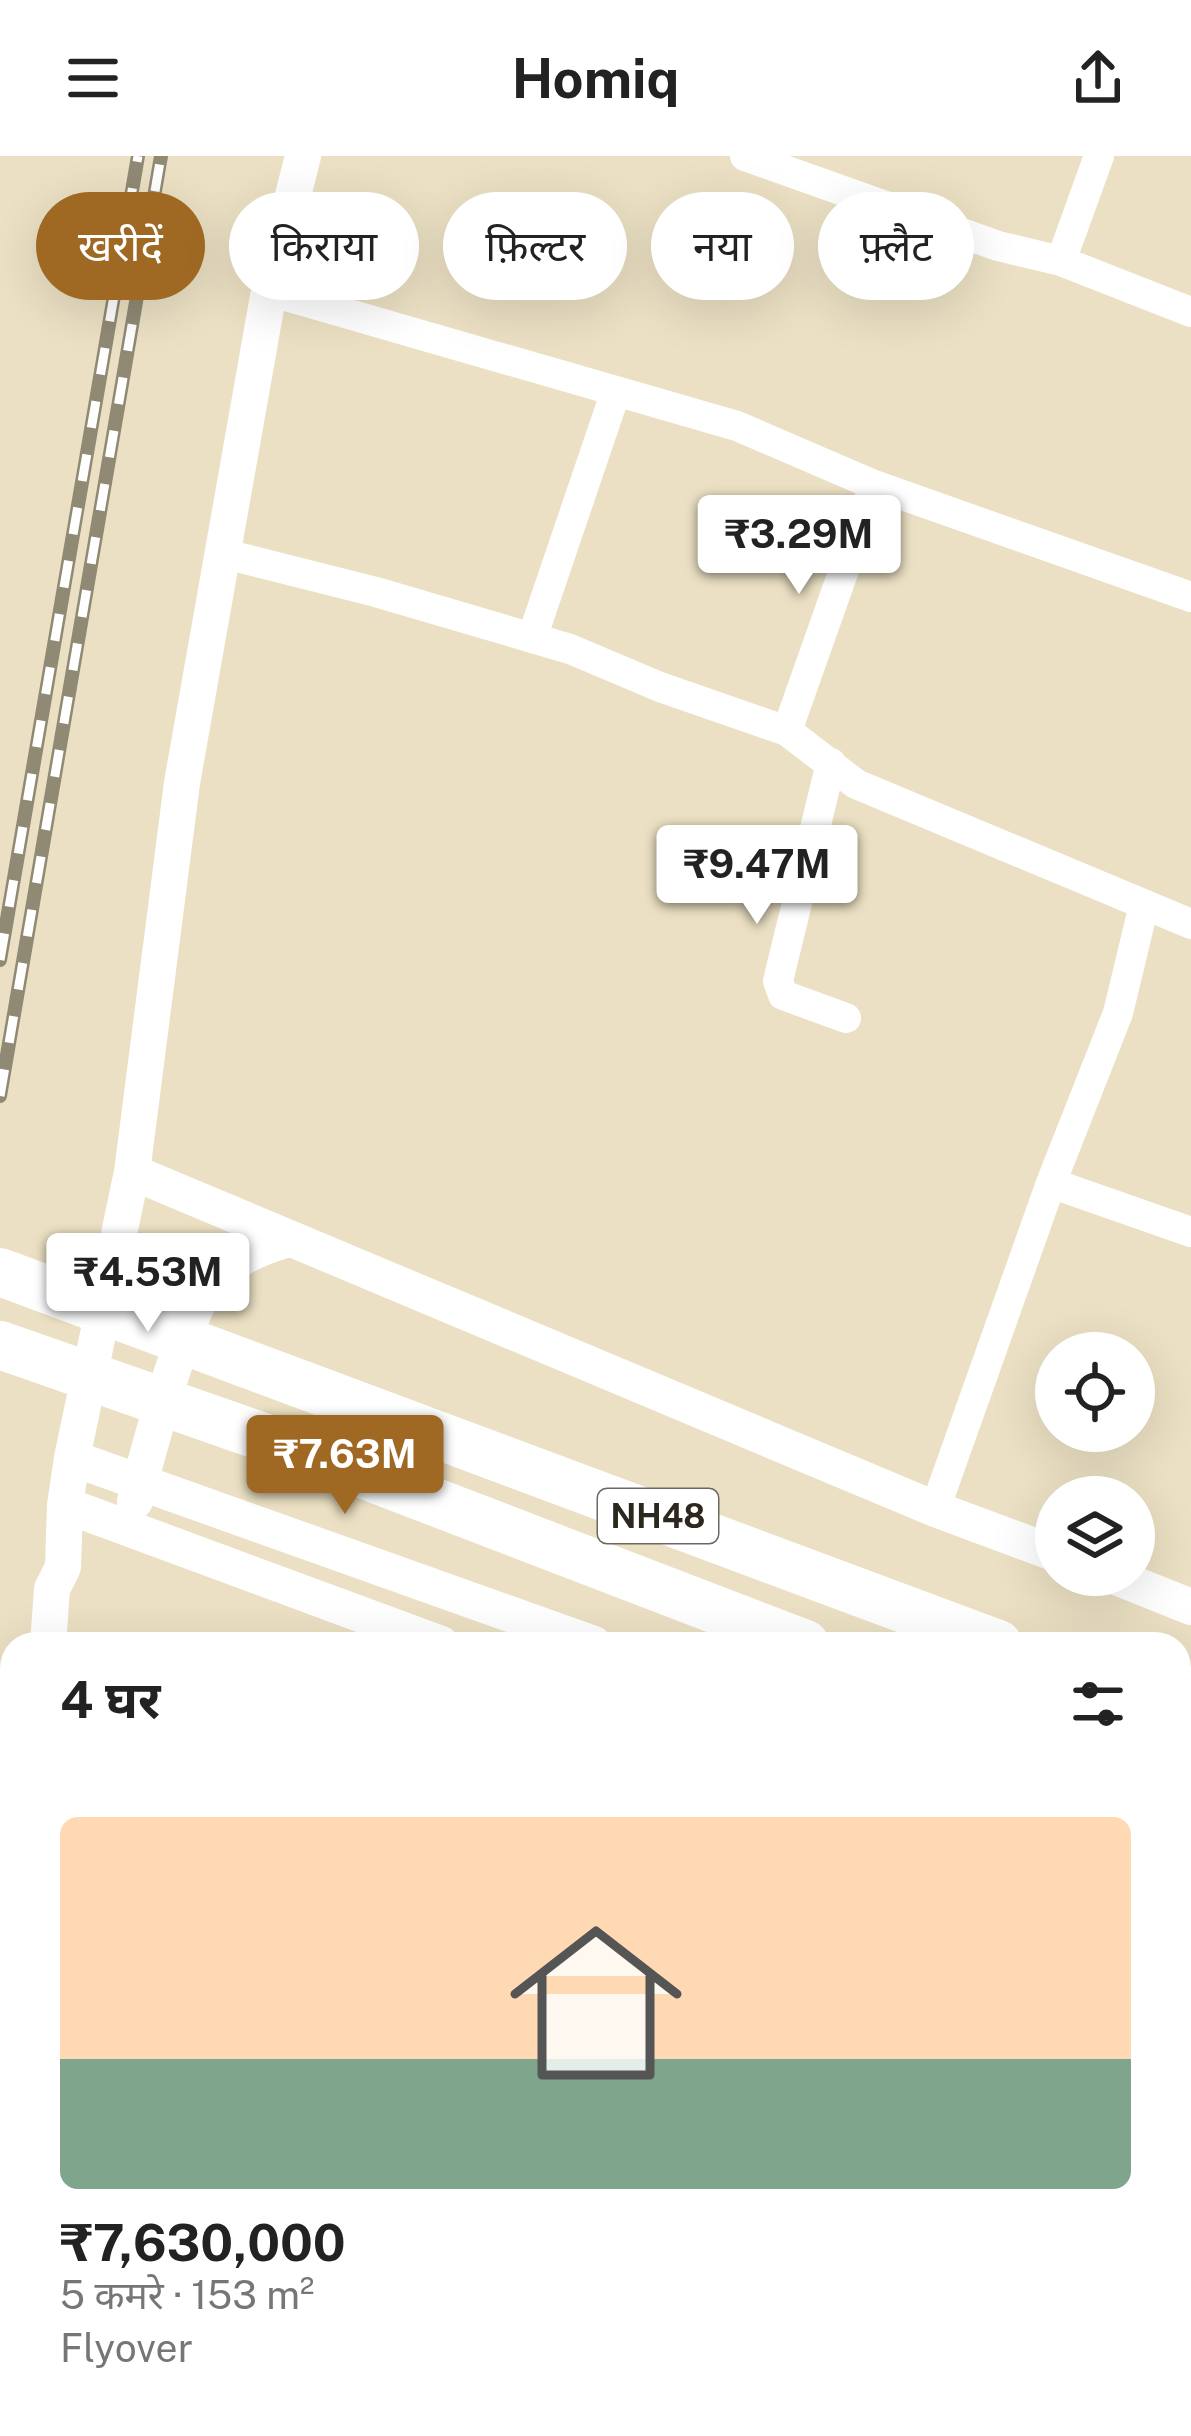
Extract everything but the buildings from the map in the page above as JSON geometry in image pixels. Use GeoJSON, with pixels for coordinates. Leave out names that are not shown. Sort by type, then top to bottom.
{"type":"FeatureCollection","features":[{"type":"Feature","properties":{"kind":"highway","name":"NH48"},"geometry":{"type":"LineString","coordinates":[[0,1272],[966,1632]]}},
{"type":"Feature","properties":{"kind":"highway","name":"NH48"},"geometry":{"type":"LineString","coordinates":[[0,1345],[289,1446],[774,1632]]}},
{"type":"Feature","properties":{"kind":"street"},"geometry":{"type":"LineString","coordinates":[[294,192],[303,156]]}},
{"type":"Feature","properties":{"kind":"street"},"geometry":{"type":"LineString","coordinates":[[746,156],[998,246],[1061,261],[1191,312]]}},
{"type":"Feature","properties":{"kind":"street"},"geometry":{"type":"LineString","coordinates":[[1061,261],[1099,156]]}},
{"type":"Feature","properties":{"kind":"street"},"geometry":{"type":"LineString","coordinates":[[49,1632],[52,1589],[63,1567],[72,1458],[132,1172],[182,783],[267,300]]}},
{"type":"Feature","properties":{"kind":"street"},"geometry":{"type":"LineString","coordinates":[[299,300],[737,426],[874,485],[1191,597]]}},
{"type":"Feature","properties":{"kind":"street"},"geometry":{"type":"LineString","coordinates":[[532,638],[616,391]]}},
{"type":"Feature","properties":{"kind":"street"},"geometry":{"type":"LineString","coordinates":[[787,731],[874,485]]}},
{"type":"Feature","properties":{"kind":"street"},"geometry":{"type":"LineString","coordinates":[[225,554],[532,638],[787,731],[856,784],[1191,924]]}},
{"type":"Feature","properties":{"kind":"street"},"geometry":{"type":"LineString","coordinates":[[831,764],[778,981],[783,995],[846,1018]]}},
{"type":"Feature","properties":{"kind":"street"},"geometry":{"type":"LineString","coordinates":[[935,1509],[1051,1183],[1118,1013],[1144,904]]}},
{"type":"Feature","properties":{"kind":"street"},"geometry":{"type":"LineString","coordinates":[[132,1172],[935,1509],[1035,1546]]}},
{"type":"Feature","properties":{"kind":"street"},"geometry":{"type":"LineString","coordinates":[[1051,1183],[1191,1232]]}},
{"type":"Feature","properties":{"kind":"street"},"geometry":{"type":"LineString","coordinates":[[129,1528],[191,1319],[209,1284],[233,1263],[286,1240]]}},
{"type":"Feature","properties":{"kind":"street"},"geometry":{"type":"LineString","coordinates":[[72,1458],[560,1632]]}},
{"type":"Feature","properties":{"kind":"street"},"geometry":{"type":"LineString","coordinates":[[65,1505],[408,1632]]}},
{"type":"Feature","properties":{"kind":"street"},"geometry":{"type":"LineString","coordinates":[[63,1567],[76,1592],[73,1632]]}},
{"type":"Feature","properties":{"kind":"street"},"geometry":{"type":"LineString","coordinates":[[1155,1593],[1191,1607]]}},
{"type":"Feature","properties":{"kind":"railway"},"geometry":{"type":"LineString","coordinates":[[0,960],[138,156]]}},
{"type":"Feature","properties":{"kind":"railway"},"geometry":{"type":"LineString","coordinates":[[0,1096],[161,156]]}}]}
